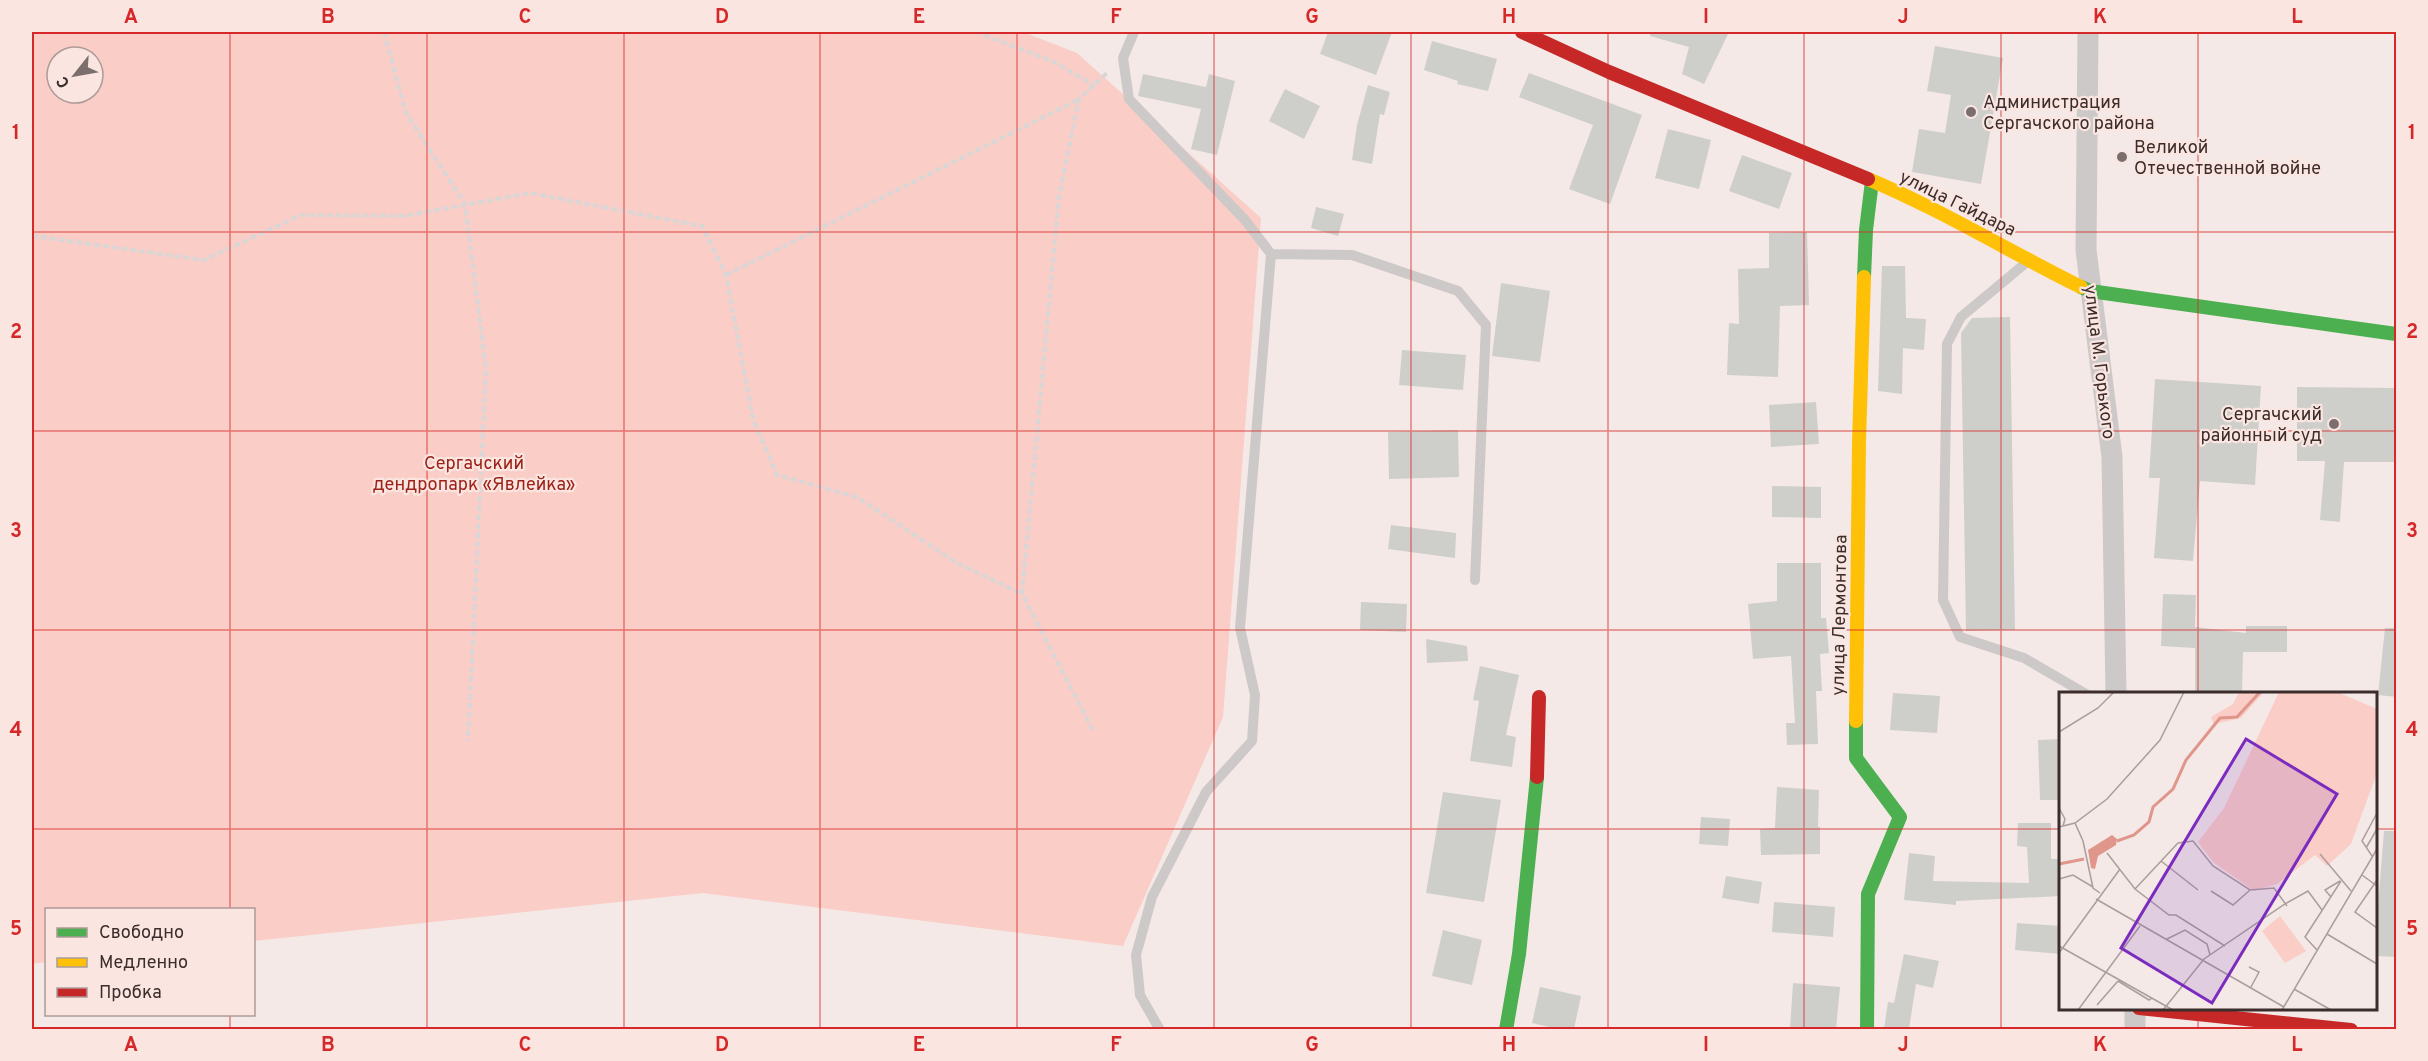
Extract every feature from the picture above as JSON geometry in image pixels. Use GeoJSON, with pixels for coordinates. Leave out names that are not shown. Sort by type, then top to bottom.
{"type":"FeatureCollection","features":[{"type":"Feature","properties":{"kind":"street","name":"улица Гайдара"},"geometry":{"type":"LineString","coordinates":[[1522,32],[1609,72],[1872,181],[2002,244],[2029,261],[2090,291],[2397,334]]}},
{"type":"Feature","properties":{"kind":"street","name":"улица М. Горького"},"geometry":{"type":"LineString","coordinates":[[2088,32],[2086,250],[2112,457],[2116,692]]}},
{"type":"Feature","properties":{"kind":"street","name":"улица Лермонтова"},"geometry":{"type":"LineString","coordinates":[[1867,1029],[1868,894],[1900,817],[1856,758],[1860,430],[1866,230],[1872,181]]}},
{"type":"Feature","properties":{"kind":"street"},"geometry":{"type":"LineString","coordinates":[[1506,1029],[1519,954],[1537,783],[1539,697]]}},
{"type":"Feature","properties":{"kind":"street"},"geometry":{"type":"LineString","coordinates":[[2135,1029],[2137,1010]]}},
{"type":"Feature","properties":{"kind":"street"},"geometry":{"type":"LineString","coordinates":[[2157,1010],[2351,1029]]}},
{"type":"Feature","properties":{"kind":"lane"},"geometry":{"type":"LineString","coordinates":[[1134,32],[1123,58],[1129,99],[1245,220],[1271,254],[1240,628],[1255,695],[1252,741],[1206,792],[1152,897],[1136,955],[1140,995],[1160,1029]]}},
{"type":"Feature","properties":{"kind":"lane"},"geometry":{"type":"LineString","coordinates":[[1271,254],[1352,255],[1458,291],[1486,325],[1475,580]]}},
{"type":"Feature","properties":{"kind":"lane"},"geometry":{"type":"LineString","coordinates":[[2029,261],[1961,317],[1947,344],[1943,600],[1960,637],[2024,658],[2084,692]]}},
{"type":"Feature","properties":{"kind":"path"},"geometry":{"type":"LineString","coordinates":[[384,32],[406,113],[465,204],[486,368],[468,741]]}},
{"type":"Feature","properties":{"kind":"path"},"geometry":{"type":"LineString","coordinates":[[976,32],[1052,60],[1094,85]]}},
{"type":"Feature","properties":{"kind":"path"},"geometry":{"type":"LineString","coordinates":[[726,275],[1078,99],[1123,58]]}},
{"type":"Feature","properties":{"kind":"path"},"geometry":{"type":"LineString","coordinates":[[1078,99],[1059,196],[1022,594],[1093,730]]}},
{"type":"Feature","properties":{"kind":"path"},"geometry":{"type":"LineString","coordinates":[[32,236],[204,260],[301,215],[404,216],[530,194],[702,226],[726,275],[753,419],[777,475],[857,497],[957,563],[1022,594]]}},
{"type":"Feature","properties":{"kind":"green space","name":"Сергачский дендропарк «Явлейка»"},"geometry":{"type":"Polygon","coordinates":[[[32,32],[1023,32],[1077,53],[1261,218],[1223,717],[1123,946],[703,893],[255,941],[255,908],[45,908],[45,962],[32,964],[32,32]]]}},
{"type":"Feature","properties":{"kind":"building"},"geometry":{"type":"Polygon","coordinates":[[[1328,32],[1392,32],[1376,75],[1320,54],[1328,32]]]}},
{"type":"Feature","properties":{"kind":"building"},"geometry":{"type":"Polygon","coordinates":[[[1650,32],[1729,32],[1704,84],[1682,74],[1689,47],[1650,36],[1650,32]]]}},
{"type":"Feature","properties":{"kind":"building"},"geometry":{"type":"Polygon","coordinates":[[[1432,41],[1497,59],[1488,91],[1457,84],[1458,81],[1424,70],[1432,41]]]}},
{"type":"Feature","properties":{"kind":"building","name":"Администрация Сергачского района"},"geometry":{"type":"Polygon","coordinates":[[[1935,46],[2003,58],[1981,184],[1912,172],[1919,129],[1945,133],[1951,95],[1927,91],[1935,46]]]}},
{"type":"Feature","properties":{"kind":"building"},"geometry":{"type":"Polygon","coordinates":[[[1529,73],[1642,115],[1610,204],[1569,189],[1593,125],[1519,97],[1529,73]]]}},
{"type":"Feature","properties":{"kind":"building"},"geometry":{"type":"Polygon","coordinates":[[[1143,74],[1206,87],[1209,74],[1235,81],[1217,155],[1191,149],[1201,109],[1138,96],[1143,74]]]}},
{"type":"Feature","properties":{"kind":"building"},"geometry":{"type":"Polygon","coordinates":[[[1368,85],[1390,92],[1384,115],[1380,114],[1372,164],[1352,160],[1357,125],[1368,85]]]}},
{"type":"Feature","properties":{"kind":"building"},"geometry":{"type":"Polygon","coordinates":[[[1285,89],[1320,106],[1304,139],[1269,121],[1285,89]]]}},
{"type":"Feature","properties":{"kind":"building"},"geometry":{"type":"Polygon","coordinates":[[[1668,129],[1711,140],[1699,189],[1655,178],[1668,129]]]}},
{"type":"Feature","properties":{"kind":"building"},"geometry":{"type":"Polygon","coordinates":[[[1742,155],[1792,173],[1779,209],[1729,191],[1742,155]]]}},
{"type":"Feature","properties":{"kind":"building"},"geometry":{"type":"Polygon","coordinates":[[[1316,207],[1344,214],[1338,236],[1311,228],[1316,207]]]}},
{"type":"Feature","properties":{"kind":"building"},"geometry":{"type":"Polygon","coordinates":[[[1807,232],[1809,305],[1780,306],[1778,377],[1727,375],[1729,323],[1739,324],[1738,269],[1769,268],[1769,233],[1807,232]]]}},
{"type":"Feature","properties":{"kind":"building"},"geometry":{"type":"Polygon","coordinates":[[[1882,266],[1905,266],[1906,318],[1926,319],[1924,350],[1903,348],[1902,394],[1878,391],[1882,266]]]}},
{"type":"Feature","properties":{"kind":"building"},"geometry":{"type":"Polygon","coordinates":[[[1501,283],[1550,291],[1540,362],[1492,356],[1501,283]]]}},
{"type":"Feature","properties":{"kind":"building"},"geometry":{"type":"Polygon","coordinates":[[[2010,317],[2015,630],[1966,631],[1961,333],[1972,318],[2010,317]]]}},
{"type":"Feature","properties":{"kind":"building"},"geometry":{"type":"Polygon","coordinates":[[[1402,350],[1466,355],[1463,390],[1399,385],[1402,350]]]}},
{"type":"Feature","properties":{"kind":"building"},"geometry":{"type":"Polygon","coordinates":[[[2155,379],[2261,386],[2255,485],[2200,481],[2193,561],[2154,558],[2160,478],[2149,478],[2155,379]]]}},
{"type":"Feature","properties":{"kind":"building","name":"Сергачский районный суд"},"geometry":{"type":"Polygon","coordinates":[[[2297,387],[2397,388],[2397,462],[2344,462],[2340,522],[2320,520],[2325,461],[2297,461],[2297,387]]]}},
{"type":"Feature","properties":{"kind":"building"},"geometry":{"type":"Polygon","coordinates":[[[1816,402],[1819,444],[1771,447],[1769,405],[1816,402]]]}},
{"type":"Feature","properties":{"kind":"building"},"geometry":{"type":"Polygon","coordinates":[[[1458,430],[1459,477],[1389,479],[1388,432],[1458,430]]]}},
{"type":"Feature","properties":{"kind":"building"},"geometry":{"type":"Polygon","coordinates":[[[1772,486],[1821,487],[1821,518],[1772,517],[1772,486]]]}},
{"type":"Feature","properties":{"kind":"building"},"geometry":{"type":"Polygon","coordinates":[[[1391,525],[1456,533],[1455,558],[1388,549],[1391,525]]]}},
{"type":"Feature","properties":{"kind":"building"},"geometry":{"type":"Polygon","coordinates":[[[1777,563],[1821,563],[1821,618],[1826,618],[1829,653],[1820,654],[1822,691],[1816,691],[1818,744],[1787,745],[1786,723],[1795,723],[1791,656],[1753,659],[1748,604],[1777,601],[1777,563]]]}},
{"type":"Feature","properties":{"kind":"building"},"geometry":{"type":"Polygon","coordinates":[[[2163,594],[2196,595],[2195,627],[2246,633],[2246,626],[2287,626],[2287,652],[2243,652],[2242,692],[2195,692],[2195,648],[2161,646],[2163,594]]]}},
{"type":"Feature","properties":{"kind":"building"},"geometry":{"type":"Polygon","coordinates":[[[1361,602],[1407,604],[1406,632],[1360,630],[1361,602]]]}},
{"type":"Feature","properties":{"kind":"building"},"geometry":{"type":"Polygon","coordinates":[[[2385,628],[2397,628],[2397,697],[2378,695],[2385,628]]]}},
{"type":"Feature","properties":{"kind":"building"},"geometry":{"type":"Polygon","coordinates":[[[1426,639],[1467,646],[1468,661],[1427,663],[1426,639]]]}},
{"type":"Feature","properties":{"kind":"building"},"geometry":{"type":"Polygon","coordinates":[[[1480,666],[1519,675],[1506,735],[1516,737],[1512,767],[1470,761],[1479,701],[1473,700],[1480,666]]]}},
{"type":"Feature","properties":{"kind":"building"},"geometry":{"type":"Polygon","coordinates":[[[1893,693],[1940,696],[1937,733],[1890,730],[1893,693]]]}},
{"type":"Feature","properties":{"kind":"building"},"geometry":{"type":"Polygon","coordinates":[[[2059,739],[2059,800],[2040,800],[2038,740],[2059,739]]]}},
{"type":"Feature","properties":{"kind":"building"},"geometry":{"type":"Polygon","coordinates":[[[1777,787],[1819,790],[1820,854],[1761,855],[1760,829],[1775,828],[1777,787]]]}},
{"type":"Feature","properties":{"kind":"building"},"geometry":{"type":"Polygon","coordinates":[[[1443,792],[1501,800],[1484,902],[1426,893],[1443,792]]]}},
{"type":"Feature","properties":{"kind":"building"},"geometry":{"type":"Polygon","coordinates":[[[1701,817],[1730,819],[1728,846],[1699,844],[1701,817]]]}},
{"type":"Feature","properties":{"kind":"building"},"geometry":{"type":"Polygon","coordinates":[[[2018,823],[2051,823],[2051,859],[2059,859],[2059,896],[1956,901],[1956,905],[1904,900],[1909,853],[1935,856],[1933,881],[2029,883],[2027,847],[2017,846],[2018,823]]]}},
{"type":"Feature","properties":{"kind":"building"},"geometry":{"type":"Polygon","coordinates":[[[2384,831],[2397,831],[2397,957],[2377,956],[2378,905],[2384,831]]]}},
{"type":"Feature","properties":{"kind":"building"},"geometry":{"type":"Polygon","coordinates":[[[1726,876],[1762,882],[1759,904],[1722,898],[1726,876]]]}},
{"type":"Feature","properties":{"kind":"building"},"geometry":{"type":"Polygon","coordinates":[[[1774,902],[1835,907],[1833,937],[1772,932],[1774,902]]]}},
{"type":"Feature","properties":{"kind":"building"},"geometry":{"type":"Polygon","coordinates":[[[2017,923],[2059,926],[2059,954],[2015,950],[2017,923]]]}},
{"type":"Feature","properties":{"kind":"building"},"geometry":{"type":"Polygon","coordinates":[[[1443,930],[1482,940],[1472,985],[1432,976],[1443,930]]]}},
{"type":"Feature","properties":{"kind":"building"},"geometry":{"type":"Polygon","coordinates":[[[1904,954],[1939,961],[1933,988],[1916,984],[1909,1029],[1884,1029],[1888,1002],[1894,1003],[1904,954]]]}},
{"type":"Feature","properties":{"kind":"building"},"geometry":{"type":"Polygon","coordinates":[[[1793,983],[1840,987],[1836,1029],[1790,1029],[1793,983]]]}},
{"type":"Feature","properties":{"kind":"building"},"geometry":{"type":"Polygon","coordinates":[[[1540,987],[1581,996],[1574,1029],[1558,1029],[1532,1023],[1540,987]]]}},
{"type":"Feature","properties":{"kind":"traffic: fast"},"geometry":{"type":"LineString","coordinates":[[1864,277],[1866,230],[1872,181]]}},
{"type":"Feature","properties":{"kind":"traffic: fast"},"geometry":{"type":"LineString","coordinates":[[2081,287],[2090,291],[2396,334]]}},
{"type":"Feature","properties":{"kind":"traffic: fast"},"geometry":{"type":"LineString","coordinates":[[1856,721],[1856,758],[1900,817],[1868,894],[1867,1030]]}},
{"type":"Feature","properties":{"kind":"traffic: fast"},"geometry":{"type":"LineString","coordinates":[[1506,1030],[1519,954],[1537,777]]}},
{"type":"Feature","properties":{"kind":"traffic: slow"},"geometry":{"type":"LineString","coordinates":[[1868,179],[1923,204],[2081,287]]}},
{"type":"Feature","properties":{"kind":"traffic: slow"},"geometry":{"type":"LineString","coordinates":[[1856,721],[1859,442],[1864,277]]}},
{"type":"Feature","properties":{"kind":"traffic: jam"},"geometry":{"type":"LineString","coordinates":[[1522,32],[1609,72],[1868,179]]}},
{"type":"Feature","properties":{"kind":"traffic: jam"},"geometry":{"type":"LineString","coordinates":[[1537,777],[1539,697]]}},
{"type":"Feature","properties":{"kind":"traffic: jam"},"geometry":{"type":"LineString","coordinates":[[2158,1010],[2351,1030]]}},
{"type":"Feature","properties":{"kind":"place","name":"Администрация Сергачского района"},"geometry":{"type":"Point","coordinates":[1971,112]}},
{"type":"Feature","properties":{"kind":"place","name":"Великой Отечественной войне"},"geometry":{"type":"Point","coordinates":[2122,157]}},
{"type":"Feature","properties":{"kind":"place","name":"Сергачский районный суд"},"geometry":{"type":"Point","coordinates":[2334,424]}}]}
